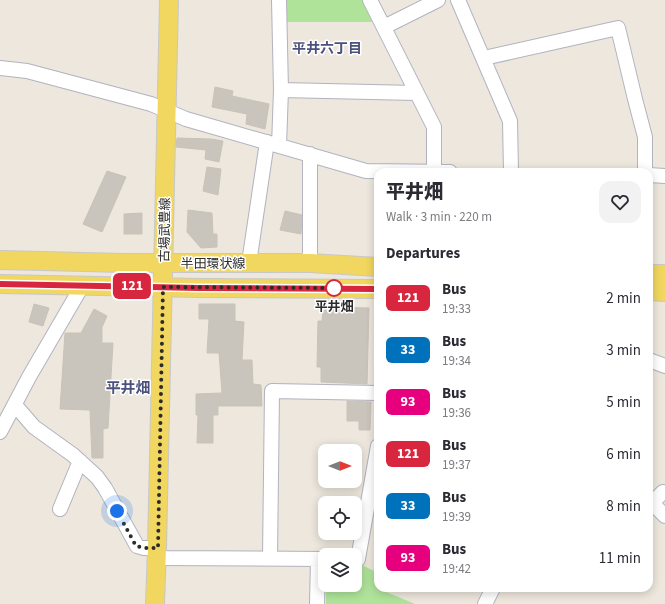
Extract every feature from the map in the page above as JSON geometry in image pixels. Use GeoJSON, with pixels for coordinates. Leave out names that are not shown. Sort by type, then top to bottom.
{"type":"FeatureCollection","features":[{"type":"Feature","properties":{"kind":"main road","name":"古場武豊線"},"geometry":{"type":"LineString","coordinates":[[155,604],[169,0]]}},
{"type":"Feature","properties":{"kind":"main road","name":"半田環状線"},"geometry":{"type":"LineString","coordinates":[[0,260],[163,263],[310,263],[374,267]]}},
{"type":"Feature","properties":{"kind":"main road"},"geometry":{"type":"LineString","coordinates":[[653,274],[665,274]]}},
{"type":"Feature","properties":{"kind":"main road","name":"半田環状線"},"geometry":{"type":"LineString","coordinates":[[0,284],[374,289]]}},
{"type":"Feature","properties":{"kind":"main road"},"geometry":{"type":"LineString","coordinates":[[653,291],[665,292]]}},
{"type":"Feature","properties":{"kind":"street"},"geometry":{"type":"LineString","coordinates":[[249,263],[273,144],[281,90],[279,0]]}},
{"type":"Feature","properties":{"kind":"street"},"geometry":{"type":"LineString","coordinates":[[370,0],[434,127],[434,168]]}},
{"type":"Feature","properties":{"kind":"street"},"geometry":{"type":"LineString","coordinates":[[384,27],[438,0]]}},
{"type":"Feature","properties":{"kind":"street"},"geometry":{"type":"LineString","coordinates":[[458,0],[510,121],[511,168]]}},
{"type":"Feature","properties":{"kind":"street"},"geometry":{"type":"LineString","coordinates":[[484,58],[618,28],[645,137],[645,168]]}},
{"type":"Feature","properties":{"kind":"street"},"geometry":{"type":"LineString","coordinates":[[0,68],[27,71],[151,104],[186,119],[366,171],[374,171]]}},
{"type":"Feature","properties":{"kind":"street"},"geometry":{"type":"LineString","coordinates":[[281,90],[416,93]]}},
{"type":"Feature","properties":{"kind":"street"},"geometry":{"type":"LineString","coordinates":[[310,154],[310,263]]}},
{"type":"Feature","properties":{"kind":"street"},"geometry":{"type":"LineString","coordinates":[[653,175],[665,176]]}},
{"type":"Feature","properties":{"kind":"street"},"geometry":{"type":"LineString","coordinates":[[0,432],[29,377],[82,286]]}},
{"type":"Feature","properties":{"kind":"street"},"geometry":{"type":"LineString","coordinates":[[653,362],[665,366]]}},
{"type":"Feature","properties":{"kind":"street"},"geometry":{"type":"LineString","coordinates":[[270,558],[272,391],[374,393]]}},
{"type":"Feature","properties":{"kind":"street"},"geometry":{"type":"LineString","coordinates":[[15,405],[34,427],[80,461],[97,477],[105,488],[136,546],[157,553],[318,559]]}},
{"type":"Feature","properties":{"kind":"street"},"geometry":{"type":"LineString","coordinates":[[60,509],[80,461]]}},
{"type":"Feature","properties":{"kind":"street"},"geometry":{"type":"LineString","coordinates":[[360,548],[374,469]]}},
{"type":"Feature","properties":{"kind":"street"},"geometry":{"type":"LineString","coordinates":[[653,500],[663,492]]}},
{"type":"Feature","properties":{"kind":"street"},"geometry":{"type":"LineString","coordinates":[[653,504],[665,516]]}},
{"type":"Feature","properties":{"kind":"street"},"geometry":{"type":"LineString","coordinates":[[317,604],[318,592]]}},
{"type":"Feature","properties":{"kind":"street"},"geometry":{"type":"LineString","coordinates":[[485,604],[492,592]]}},
{"type":"Feature","properties":{"kind":"green space"},"geometry":{"type":"Polygon","coordinates":[[[286,0],[362,0],[373,22],[286,22],[286,0]]]}},
{"type":"Feature","properties":{"kind":"green space"},"geometry":{"type":"Polygon","coordinates":[[[362,566],[364,566],[374,571],[374,592],[386,592],[415,604],[326,604],[326,592],[362,592],[362,566]]]}},
{"type":"Feature","properties":{"kind":"building"},"geometry":{"type":"Polygon","coordinates":[[[215,87],[233,91],[232,96],[269,104],[265,129],[246,124],[247,114],[212,107],[215,87]]]}},
{"type":"Feature","properties":{"kind":"building"},"geometry":{"type":"Polygon","coordinates":[[[177,138],[211,139],[223,141],[219,162],[205,159],[206,150],[176,147],[177,138]]]}},
{"type":"Feature","properties":{"kind":"building"},"geometry":{"type":"Polygon","coordinates":[[[207,167],[221,169],[218,195],[203,191],[207,167]]]}},
{"type":"Feature","properties":{"kind":"building"},"geometry":{"type":"Polygon","coordinates":[[[107,171],[126,177],[102,232],[83,224],[107,171]]]}},
{"type":"Feature","properties":{"kind":"building"},"geometry":{"type":"Polygon","coordinates":[[[188,210],[212,213],[213,234],[217,234],[217,247],[201,248],[187,232],[188,210]]]}},
{"type":"Feature","properties":{"kind":"building"},"geometry":{"type":"Polygon","coordinates":[[[285,211],[302,215],[301,234],[280,230],[285,211]]]}},
{"type":"Feature","properties":{"kind":"building"},"geometry":{"type":"Polygon","coordinates":[[[142,213],[142,234],[124,234],[124,214],[142,213]]]}},
{"type":"Feature","properties":{"kind":"building"},"geometry":{"type":"Polygon","coordinates":[[[34,304],[49,308],[43,326],[29,322],[34,304]]]}},
{"type":"Feature","properties":{"kind":"building"},"geometry":{"type":"Polygon","coordinates":[[[199,304],[235,304],[235,321],[244,322],[242,360],[252,360],[253,384],[261,385],[262,406],[218,406],[218,415],[213,415],[213,443],[197,443],[198,415],[196,415],[196,394],[222,393],[219,353],[207,353],[209,319],[199,319],[199,304]]]}},
{"type":"Feature","properties":{"kind":"building"},"geometry":{"type":"Polygon","coordinates":[[[323,307],[369,308],[367,384],[321,382],[321,367],[317,367],[318,321],[322,321],[323,307]]]}},
{"type":"Feature","properties":{"kind":"building"},"geometry":{"type":"Polygon","coordinates":[[[94,309],[107,316],[102,327],[102,343],[113,343],[108,428],[103,429],[103,458],[92,458],[90,410],[60,409],[65,333],[81,333],[94,309]]]}},
{"type":"Feature","properties":{"kind":"building"},"geometry":{"type":"Polygon","coordinates":[[[347,401],[371,402],[370,430],[359,430],[359,421],[347,421],[347,401]]]}},
{"type":"Feature","properties":{"kind":"bus line","name":"121"},"geometry":{"type":"LineString","coordinates":[[0,284],[199,288],[374,289]]}},
{"type":"Feature","properties":{"kind":"place","name":"平井畑"},"geometry":{"type":"Point","coordinates":[334,288]}},
{"type":"Feature","properties":{"kind":"district","name":"平井六丁目"},"geometry":{"type":"Point","coordinates":[327,48]}},
{"type":"Feature","properties":{"kind":"district","name":"平井畑"},"geometry":{"type":"Point","coordinates":[128,388]}},
{"type":"Feature","properties":{"kind":"route"},"geometry":{"type":"LineString","coordinates":[[117,511],[136,546],[144,548],[158,548],[163,287],[334,288]]}}]}
